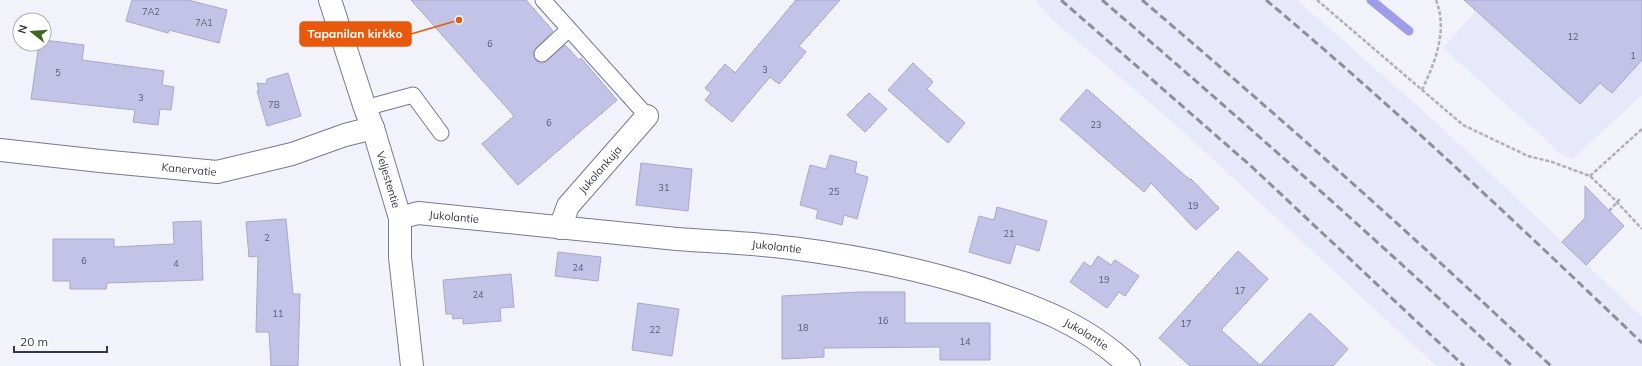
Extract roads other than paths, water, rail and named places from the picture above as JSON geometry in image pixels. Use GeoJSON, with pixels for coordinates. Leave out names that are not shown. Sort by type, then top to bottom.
{"type":"FeatureCollection","features":[{"type":"Feature","properties":{"kind":"street","name":"Veljestentie"},"geometry":{"type":"LineString","coordinates":[[330,0],[365,108],[373,128],[400,218],[400,257],[412,366]]}},
{"type":"Feature","properties":{"kind":"street","name":"Jukolankuja"},"geometry":{"type":"LineString","coordinates":[[560,228],[568,206],[647,116]]}},
{"type":"Feature","properties":{"kind":"street","name":"Kanervatie"},"geometry":{"type":"LineString","coordinates":[[0,150],[217,172],[292,154],[345,135],[373,128]]}},
{"type":"Feature","properties":{"kind":"street","name":"Jukolantie"},"geometry":{"type":"LineString","coordinates":[[400,218],[418,213],[560,228],[791,248],[864,260],[935,275],[1023,302],[1074,324],[1096,338],[1130,366]]}},
{"type":"Feature","properties":{"kind":"lane"},"geometry":{"type":"LineString","coordinates":[[543,0],[647,116]]}},
{"type":"Feature","properties":{"kind":"lane"},"geometry":{"type":"LineString","coordinates":[[542,54],[569,29]]}},
{"type":"Feature","properties":{"kind":"lane"},"geometry":{"type":"LineString","coordinates":[[365,108],[413,95],[441,133]]}},
{"type":"Feature","properties":{"kind":"waterway"},"geometry":{"type":"LineString","coordinates":[[1371,0],[1409,31]]}},
{"type":"Feature","properties":{"kind":"railway"},"geometry":{"type":"LineString","coordinates":[[1061,0],[1252,167],[1464,366]]}},
{"type":"Feature","properties":{"kind":"railway"},"geometry":{"type":"LineString","coordinates":[[1102,0],[1309,181],[1512,366]]}},
{"type":"Feature","properties":{"kind":"railway"},"geometry":{"type":"LineString","coordinates":[[1142,0],[1349,180],[1451,272],[1551,366]]}},
{"type":"Feature","properties":{"kind":"railway"},"geometry":{"type":"LineString","coordinates":[[1266,0],[1457,168],[1642,343]]}},
{"type":"Feature","properties":{"kind":"place","name":"Tapanilan kirkko"},"geometry":{"type":"Point","coordinates":[459,20]}}]}
